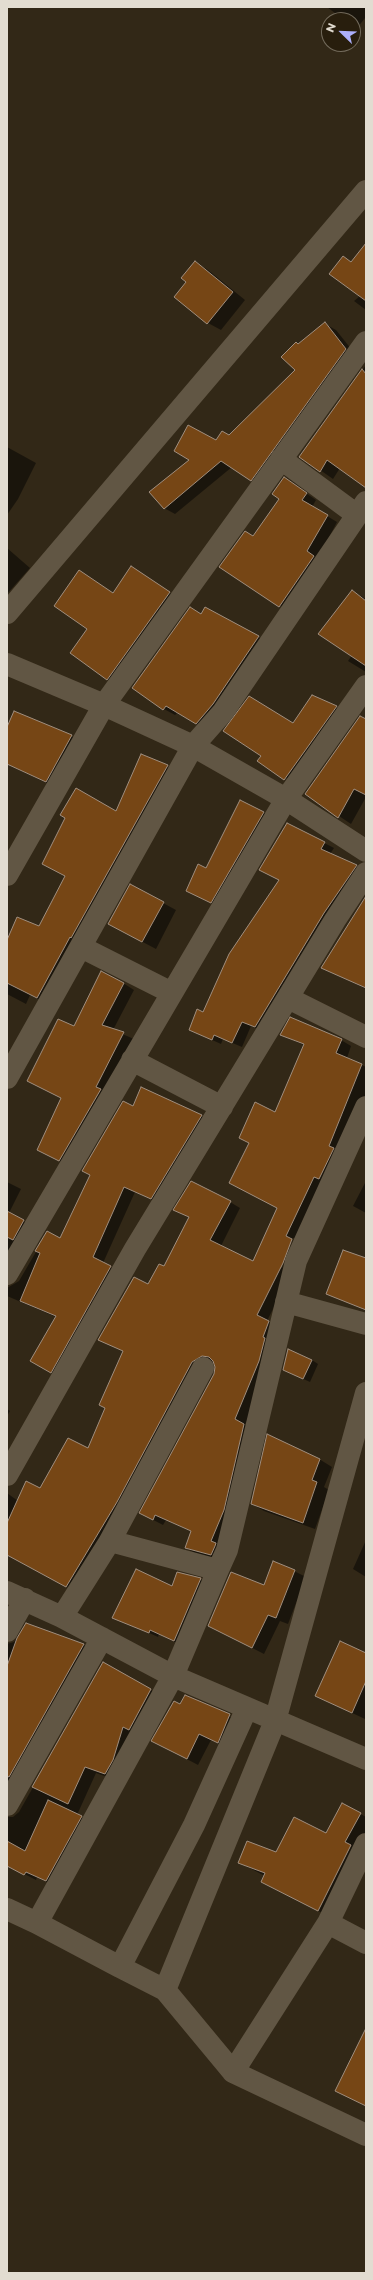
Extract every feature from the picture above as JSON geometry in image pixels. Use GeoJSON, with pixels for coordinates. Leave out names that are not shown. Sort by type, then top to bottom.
{"type":"FeatureCollection","features":[{"type":"Feature","properties":{"kind":"street"},"geometry":{"type":"LineString","coordinates":[[7,613],[366,191]]}},
{"type":"Feature","properties":{"kind":"street"},"geometry":{"type":"LineString","coordinates":[[7,875],[104,705],[366,342]]}},
{"type":"Feature","properties":{"kind":"street"},"geometry":{"type":"LineString","coordinates":[[7,1078],[193,746],[223,712],[362,509],[281,460]]}},
{"type":"Feature","properties":{"kind":"street"},"geometry":{"type":"LineString","coordinates":[[7,664],[104,705],[193,746],[286,798],[366,851]]}},
{"type":"Feature","properties":{"kind":"street"},"geometry":{"type":"LineString","coordinates":[[7,1274],[286,798],[366,686]]}},
{"type":"Feature","properties":{"kind":"street"},"geometry":{"type":"LineString","coordinates":[[7,1475],[135,1249],[335,920],[366,874]]}},
{"type":"Feature","properties":{"kind":"street"},"geometry":{"type":"LineString","coordinates":[[81,947],[172,993]]}},
{"type":"Feature","properties":{"kind":"street"},"geometry":{"type":"LineString","coordinates":[[288,998],[366,1037]]}},
{"type":"Feature","properties":{"kind":"street"},"geometry":{"type":"LineString","coordinates":[[132,1060],[222,1107]]}},
{"type":"Feature","properties":{"kind":"street"},"geometry":{"type":"LineString","coordinates":[[37,1923],[173,1676],[218,1570],[226,1550],[296,1261],[366,1107]]}},
{"type":"Feature","properties":{"kind":"street"},"geometry":{"type":"LineString","coordinates":[[286,1302],[366,1324]]}},
{"type":"Feature","properties":{"kind":"street"},"geometry":{"type":"LineString","coordinates":[[62,1617],[110,1541],[203,1368]]}},
{"type":"Feature","properties":{"kind":"street"},"geometry":{"type":"LineString","coordinates":[[165,1990],[275,1721],[366,1392]]}},
{"type":"Feature","properties":{"kind":"street"},"geometry":{"type":"LineString","coordinates":[[110,1541],[218,1570]]}},
{"type":"Feature","properties":{"kind":"street"},"geometry":{"type":"LineString","coordinates":[[7,1631],[16,1595],[62,1617],[173,1676],[366,1759]]}},
{"type":"Feature","properties":{"kind":"street"},"geometry":{"type":"LineString","coordinates":[[7,1805],[102,1638]]}},
{"type":"Feature","properties":{"kind":"street"},"geometry":{"type":"LineString","coordinates":[[120,1967],[194,1825],[247,1708]]}},
{"type":"Feature","properties":{"kind":"street"},"geometry":{"type":"LineString","coordinates":[[233,2072],[328,1923],[366,1844]]}},
{"type":"Feature","properties":{"kind":"street"},"geometry":{"type":"LineString","coordinates":[[7,1909],[37,1923],[165,1990],[233,2072],[366,2134]]}},
{"type":"Feature","properties":{"kind":"street"},"geometry":{"type":"LineString","coordinates":[[328,1923],[366,1943]]}},
{"type":"Feature","properties":{"kind":"building"},"geometry":{"type":"Polygon","coordinates":[[[366,243],[366,301],[329,274],[343,256],[351,262],[366,243]]]}},
{"type":"Feature","properties":{"kind":"building"},"geometry":{"type":"Polygon","coordinates":[[[195,261],[233,292],[207,324],[174,297],[186,282],[181,278],[195,261]]]}},
{"type":"Feature","properties":{"kind":"building"},"geometry":{"type":"Polygon","coordinates":[[[325,322],[346,349],[251,481],[221,461],[164,509],[149,492],[189,460],[174,451],[188,425],[216,440],[222,431],[229,435],[295,370],[281,357],[296,342],[298,344],[325,322]]]}},
{"type":"Feature","properties":{"kind":"building"},"geometry":{"type":"Polygon","coordinates":[[[362,369],[366,374],[366,488],[327,460],[320,472],[299,457],[362,369]]]}},
{"type":"Feature","properties":{"kind":"building"},"geometry":{"type":"Polygon","coordinates":[[[284,477],[307,493],[302,500],[328,515],[307,551],[314,556],[279,607],[219,567],[245,531],[253,536],[279,499],[272,494],[284,477]]]}},
{"type":"Feature","properties":{"kind":"building"},"geometry":{"type":"Polygon","coordinates":[[[131,566],[170,592],[107,680],[70,653],[87,629],[54,606],[79,570],[113,593],[131,566]]]}},
{"type":"Feature","properties":{"kind":"building"},"geometry":{"type":"Polygon","coordinates":[[[352,590],[366,601],[366,666],[318,634],[352,590]]]}},
{"type":"Feature","properties":{"kind":"building"},"geometry":{"type":"Polygon","coordinates":[[[190,607],[201,614],[205,607],[259,636],[213,704],[196,724],[166,706],[163,710],[132,688],[190,607]]]}},
{"type":"Feature","properties":{"kind":"building"},"geometry":{"type":"Polygon","coordinates":[[[312,695],[337,706],[284,780],[257,761],[261,756],[223,731],[249,696],[293,723],[312,695]]]}},
{"type":"Feature","properties":{"kind":"building"},"geometry":{"type":"Polygon","coordinates":[[[14,711],[72,735],[46,782],[7,764],[7,727],[14,711]]]}},
{"type":"Feature","properties":{"kind":"building"},"geometry":{"type":"Polygon","coordinates":[[[360,716],[366,719],[366,795],[354,789],[338,818],[305,794],[360,716]]]}},
{"type":"Feature","properties":{"kind":"building"},"geometry":{"type":"Polygon","coordinates":[[[141,754],[168,765],[37,998],[7,983],[7,940],[17,917],[39,926],[65,876],[42,864],[65,818],[60,815],[76,788],[116,811],[141,754]]]}},
{"type":"Feature","properties":{"kind":"building"},"geometry":{"type":"Polygon","coordinates":[[[240,800],[264,812],[211,903],[186,891],[198,864],[206,868],[240,800]]]}},
{"type":"Feature","properties":{"kind":"building"},"geometry":{"type":"Polygon","coordinates":[[[287,823],[325,842],[321,849],[357,865],[324,913],[255,1027],[242,1022],[232,1043],[214,1035],[212,1040],[189,1030],[197,1009],[203,1012],[229,954],[279,880],[259,870],[287,823]]]}},
{"type":"Feature","properties":{"kind":"building"},"geometry":{"type":"Polygon","coordinates":[[[130,884],[164,902],[142,942],[108,924],[130,884]]]}},
{"type":"Feature","properties":{"kind":"building"},"geometry":{"type":"Polygon","coordinates":[[[366,896],[366,988],[321,968],[366,896]]]}},
{"type":"Feature","properties":{"kind":"building"},"geometry":{"type":"Polygon","coordinates":[[[101,971],[124,983],[102,1025],[124,1032],[96,1087],[101,1089],[59,1161],[37,1150],[61,1098],[27,1081],[58,1019],[74,1026],[101,971]]]}},
{"type":"Feature","properties":{"kind":"building"},"geometry":{"type":"Polygon","coordinates":[[[290,1017],[342,1039],[336,1053],[362,1064],[329,1146],[334,1148],[319,1179],[314,1177],[286,1236],[292,1239],[283,1263],[257,1315],[269,1321],[263,1337],[265,1338],[259,1361],[235,1419],[244,1424],[224,1510],[211,1541],[216,1543],[215,1546],[211,1555],[185,1548],[191,1531],[155,1515],[153,1520],[139,1513],[214,1374],[215,1367],[213,1361],[209,1357],[202,1356],[192,1362],[117,1502],[66,1587],[7,1555],[7,1523],[26,1481],[40,1488],[68,1438],[88,1448],[105,1408],[99,1405],[123,1351],[98,1340],[134,1277],[148,1284],[159,1264],[164,1266],[189,1217],[173,1210],[191,1181],[231,1201],[210,1240],[253,1261],[277,1208],[229,1183],[249,1143],[239,1138],[255,1102],[275,1112],[304,1044],[280,1035],[290,1017]]]}},
{"type":"Feature","properties":{"kind":"building"},"geometry":{"type":"Polygon","coordinates":[[[141,1087],[202,1115],[151,1199],[124,1187],[93,1257],[111,1266],[51,1373],[30,1361],[56,1316],[20,1301],[40,1253],[35,1251],[47,1231],[60,1238],[90,1175],[82,1171],[123,1101],[133,1106],[141,1087]]]}},
{"type":"Feature","properties":{"kind":"building"},"geometry":{"type":"Polygon","coordinates":[[[7,1211],[24,1220],[13,1240],[7,1237],[7,1211]]]}},
{"type":"Feature","properties":{"kind":"building"},"geometry":{"type":"Polygon","coordinates":[[[343,1250],[366,1258],[366,1310],[326,1294],[343,1250]]]}},
{"type":"Feature","properties":{"kind":"building"},"geometry":{"type":"Polygon","coordinates":[[[288,1349],[312,1360],[303,1379],[283,1370],[288,1349]]]}},
{"type":"Feature","properties":{"kind":"building"},"geometry":{"type":"Polygon","coordinates":[[[267,1434],[320,1459],[312,1480],[317,1482],[303,1523],[251,1504],[267,1434]]]}},
{"type":"Feature","properties":{"kind":"building"},"geometry":{"type":"Polygon","coordinates":[[[273,1561],[295,1570],[276,1618],[268,1615],[252,1648],[208,1626],[231,1572],[264,1585],[273,1561]]]}},
{"type":"Feature","properties":{"kind":"building"},"geometry":{"type":"Polygon","coordinates":[[[136,1569],[172,1586],[177,1572],[201,1578],[174,1641],[150,1630],[149,1633],[112,1618],[136,1569]]]}},
{"type":"Feature","properties":{"kind":"building"},"geometry":{"type":"Polygon","coordinates":[[[26,1623],[84,1644],[9,1777],[7,1776],[7,1666],[17,1638],[26,1623]]]}},
{"type":"Feature","properties":{"kind":"building"},"geometry":{"type":"Polygon","coordinates":[[[340,1641],[366,1653],[366,1681],[352,1713],[315,1696],[340,1641]]]}},
{"type":"Feature","properties":{"kind":"building"},"geometry":{"type":"Polygon","coordinates":[[[103,1662],[151,1689],[129,1730],[123,1727],[113,1760],[105,1774],[85,1767],[68,1804],[32,1787],[103,1662]]]}},
{"type":"Feature","properties":{"kind":"building"},"geometry":{"type":"Polygon","coordinates":[[[185,1695],[230,1714],[218,1743],[199,1734],[187,1759],[151,1741],[174,1701],[180,1704],[185,1695]]]}},
{"type":"Feature","properties":{"kind":"building"},"geometry":{"type":"Polygon","coordinates":[[[48,1800],[82,1816],[46,1881],[26,1872],[24,1875],[7,1866],[7,1841],[25,1851],[48,1800]]]}},
{"type":"Feature","properties":{"kind":"building"},"geometry":{"type":"Polygon","coordinates":[[[342,1803],[361,1813],[345,1842],[351,1845],[318,1911],[261,1882],[265,1873],[238,1863],[247,1841],[276,1852],[294,1817],[326,1833],[342,1803]]]}},
{"type":"Feature","properties":{"kind":"building"},"geometry":{"type":"Polygon","coordinates":[[[366,2028],[366,2106],[335,2091],[366,2028]]]}}]}
